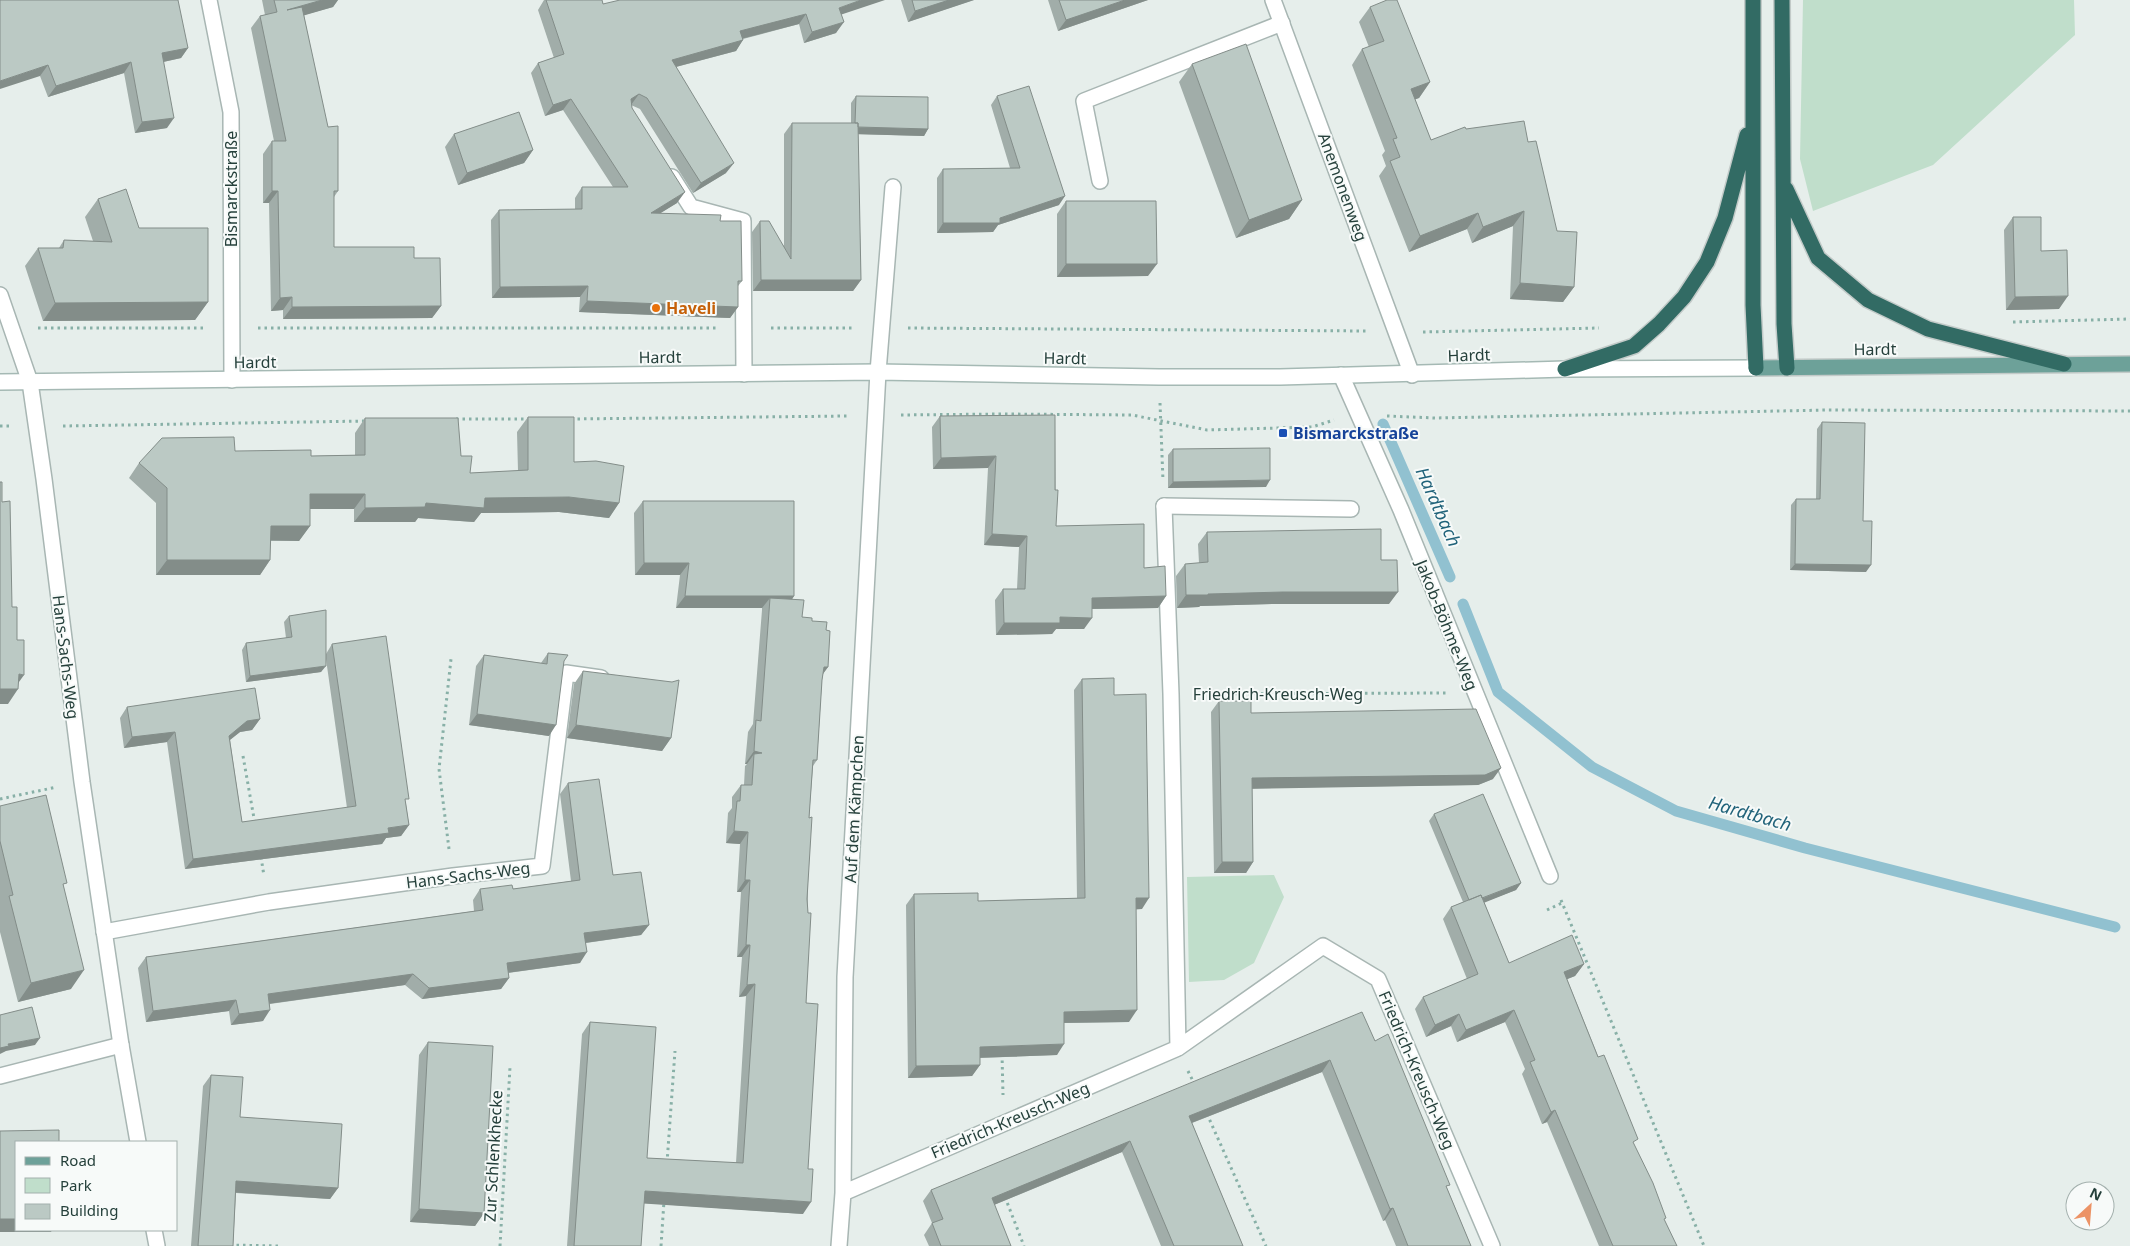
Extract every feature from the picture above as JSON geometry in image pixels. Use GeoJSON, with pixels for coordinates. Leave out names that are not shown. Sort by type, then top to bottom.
{"type":"FeatureCollection","features":[{"type":"Feature","properties":{"kind":"highway"},"geometry":{"type":"LineString","coordinates":[[1753,0],[1753,305],[1756,368]]}},
{"type":"Feature","properties":{"kind":"highway"},"geometry":{"type":"LineString","coordinates":[[1782,0],[1784,324],[1787,368]]}},
{"type":"Feature","properties":{"kind":"highway"},"geometry":{"type":"LineString","coordinates":[[1565,370],[1634,346],[1659,324],[1684,297],[1707,262],[1725,218],[1752,115]]}},
{"type":"Feature","properties":{"kind":"highway"},"geometry":{"type":"LineString","coordinates":[[1783,184],[1818,258],[1868,300],[1928,328],[2064,364]]}},
{"type":"Feature","properties":{"kind":"main road","name":"Hardt"},"geometry":{"type":"LineString","coordinates":[[1756,368],[2130,364]]}},
{"type":"Feature","properties":{"kind":"street","name":"Bismarckstraße"},"geometry":{"type":"LineString","coordinates":[[208,0],[231,112],[232,380]]}},
{"type":"Feature","properties":{"kind":"street","name":"Anemonenweg"},"geometry":{"type":"LineString","coordinates":[[1273,0],[1412,375]]}},
{"type":"Feature","properties":{"kind":"street"},"geometry":{"type":"LineString","coordinates":[[1100,181],[1084,101],[1282,23]]}},
{"type":"Feature","properties":{"kind":"street"},"geometry":{"type":"LineString","coordinates":[[664,165],[691,207],[743,221],[744,374]]}},
{"type":"Feature","properties":{"kind":"street","name":"Auf dem Kämpchen"},"geometry":{"type":"LineString","coordinates":[[839,1246],[843,1193],[845,977],[878,372],[893,187]]}},
{"type":"Feature","properties":{"kind":"street","name":"Hans-Sachs-Weg"},"geometry":{"type":"LineString","coordinates":[[0,295],[30,382],[82,782],[121,1045],[138,1141]]}},
{"type":"Feature","properties":{"kind":"street","name":"Hardt"},"geometry":{"type":"LineString","coordinates":[[0,382],[878,372],[1159,377],[1412,375],[1565,370],[1756,368]]}},
{"type":"Feature","properties":{"kind":"street","name":"Jakob-Böhme-Weg"},"geometry":{"type":"LineString","coordinates":[[1341,375],[1401,510],[1550,876]]}},
{"type":"Feature","properties":{"kind":"street"},"geometry":{"type":"LineString","coordinates":[[1164,506],[1351,509]]}},
{"type":"Feature","properties":{"kind":"street","name":"Friedrich-Kreusch-Weg"},"geometry":{"type":"LineString","coordinates":[[1164,506],[1171,694],[1178,1048]]}},
{"type":"Feature","properties":{"kind":"street","name":"Hans-Sachs-Weg"},"geometry":{"type":"LineString","coordinates":[[104,932],[269,902],[453,876],[542,866],[566,673],[615,680]]}},
{"type":"Feature","properties":{"kind":"street","name":"Friedrich-Kreusch-Weg"},"geometry":{"type":"LineString","coordinates":[[843,1193],[1178,1048],[1323,946],[1378,979],[1492,1246]]}},
{"type":"Feature","properties":{"kind":"street"},"geometry":{"type":"LineString","coordinates":[[0,1076],[121,1045]]}},
{"type":"Feature","properties":{"kind":"street"},"geometry":{"type":"LineString","coordinates":[[154,1231],[157,1246]]}},
{"type":"Feature","properties":{"kind":"path"},"geometry":{"type":"LineString","coordinates":[[2003,322],[2130,319]]}},
{"type":"Feature","properties":{"kind":"path"},"geometry":{"type":"LineString","coordinates":[[12,328],[883,328],[1396,332],[1603,328]]}},
{"type":"Feature","properties":{"kind":"path"},"geometry":{"type":"LineString","coordinates":[[1159,377],[1164,506]]}},
{"type":"Feature","properties":{"kind":"path"},"geometry":{"type":"LineString","coordinates":[[566,419],[1002,414],[1132,415],[1207,430],[1312,427],[1349,415],[1435,418],[1828,410],[2130,411]]}},
{"type":"Feature","properties":{"kind":"path"},"geometry":{"type":"LineString","coordinates":[[447,419],[536,419]]}},
{"type":"Feature","properties":{"kind":"path"},"geometry":{"type":"LineString","coordinates":[[0,426],[152,426],[368,420]]}},
{"type":"Feature","properties":{"kind":"path"},"geometry":{"type":"LineString","coordinates":[[451,659],[439,769],[453,876]]}},
{"type":"Feature","properties":{"kind":"path","name":"Friedrich-Kreusch-Weg"},"geometry":{"type":"LineString","coordinates":[[1171,694],[1476,693]]}},
{"type":"Feature","properties":{"kind":"path"},"geometry":{"type":"LineString","coordinates":[[243,756],[257,834]]}},
{"type":"Feature","properties":{"kind":"path"},"geometry":{"type":"LineString","coordinates":[[0,800],[82,782]]}},
{"type":"Feature","properties":{"kind":"path"},"geometry":{"type":"LineString","coordinates":[[260,854],[269,902]]}},
{"type":"Feature","properties":{"kind":"path"},"geometry":{"type":"LineString","coordinates":[[1550,876],[1704,1246]]}},
{"type":"Feature","properties":{"kind":"path"},"geometry":{"type":"LineString","coordinates":[[1547,910],[1562,903]]}},
{"type":"Feature","properties":{"kind":"path"},"geometry":{"type":"LineString","coordinates":[[1002,1045],[1003,1124]]}},
{"type":"Feature","properties":{"kind":"path"},"geometry":{"type":"LineString","coordinates":[[1178,1048],[1194,1084]]}},
{"type":"Feature","properties":{"kind":"path"},"geometry":{"type":"LineString","coordinates":[[666,1168],[674,1051]]}},
{"type":"Feature","properties":{"kind":"path","name":"Zur Schlenkhecke"},"geometry":{"type":"LineString","coordinates":[[500,1246],[510,1067]]}},
{"type":"Feature","properties":{"kind":"path"},"geometry":{"type":"LineString","coordinates":[[1206,1111],[1266,1246]]}},
{"type":"Feature","properties":{"kind":"path"},"geometry":{"type":"LineString","coordinates":[[1004,1194],[1024,1246]]}},
{"type":"Feature","properties":{"kind":"path"},"geometry":{"type":"LineString","coordinates":[[661,1246],[664,1197]]}},
{"type":"Feature","properties":{"kind":"path"},"geometry":{"type":"LineString","coordinates":[[223,1244],[279,1246]]}},
{"type":"Feature","properties":{"kind":"green space"},"geometry":{"type":"Polygon","coordinates":[[[1803,0],[2074,0],[2075,35],[1933,165],[1813,211],[1800,159],[1803,0]]]}},
{"type":"Feature","properties":{"kind":"green space"},"geometry":{"type":"Polygon","coordinates":[[[1274,875],[1284,897],[1254,963],[1224,980],[1189,982],[1187,877],[1274,875]]]}},
{"type":"Feature","properties":{"kind":"building"},"geometry":{"type":"Polygon","coordinates":[[[0,0],[178,0],[188,48],[162,53],[174,118],[142,122],[131,62],[56,86],[48,65],[0,81],[0,0]]]}},
{"type":"Feature","properties":{"kind":"building"},"geometry":{"type":"Polygon","coordinates":[[[274,0],[322,0],[287,10],[302,7],[328,127],[338,126],[338,191],[334,191],[334,247],[414,247],[414,258],[440,258],[441,306],[292,307],[292,297],[280,298],[278,191],[272,191],[272,141],[286,141],[260,16],[277,12],[274,0]]]}},
{"type":"Feature","properties":{"kind":"building"},"geometry":{"type":"Polygon","coordinates":[[[546,0],[602,0],[603,4],[620,0],[861,0],[839,8],[844,22],[812,32],[806,14],[740,31],[743,40],[672,60],[734,163],[701,183],[647,98],[639,94],[631,99],[632,108],[685,192],[651,213],[721,215],[720,221],[741,221],[742,281],[738,281],[738,307],[587,301],[588,286],[500,287],[499,210],[582,209],[582,187],[628,187],[571,99],[553,105],[538,63],[564,54],[546,0]]]}},
{"type":"Feature","properties":{"kind":"building"},"geometry":{"type":"Polygon","coordinates":[[[912,0],[949,0],[915,11],[912,0]]]}},
{"type":"Feature","properties":{"kind":"building"},"geometry":{"type":"Polygon","coordinates":[[[1059,0],[1125,0],[1066,20],[1059,0]]]}},
{"type":"Feature","properties":{"kind":"building"},"geometry":{"type":"Polygon","coordinates":[[[1387,0],[1397,0],[1430,82],[1411,89],[1431,140],[1465,127],[1466,129],[1524,121],[1528,142],[1536,141],[1557,231],[1577,232],[1574,287],[1520,283],[1524,211],[1483,227],[1478,213],[1420,236],[1390,161],[1400,157],[1393,139],[1397,138],[1362,49],[1384,41],[1370,7],[1387,0]]]}},
{"type":"Feature","properties":{"kind":"building"},"geometry":{"type":"Polygon","coordinates":[[[1246,44],[1302,200],[1249,220],[1192,64],[1246,44]]]}},
{"type":"Feature","properties":{"kind":"building"},"geometry":{"type":"Polygon","coordinates":[[[1029,86],[1065,196],[1000,218],[1000,223],[943,223],[943,169],[1020,168],[997,96],[1029,86]]]}},
{"type":"Feature","properties":{"kind":"building"},"geometry":{"type":"Polygon","coordinates":[[[856,96],[928,97],[928,129],[858,127],[858,123],[855,123],[856,96]]]}},
{"type":"Feature","properties":{"kind":"building"},"geometry":{"type":"Polygon","coordinates":[[[519,112],[533,150],[467,173],[454,134],[519,112]]]}},
{"type":"Feature","properties":{"kind":"building"},"geometry":{"type":"Polygon","coordinates":[[[792,123],[858,123],[861,280],[761,280],[760,221],[769,221],[791,259],[792,123]]]}},
{"type":"Feature","properties":{"kind":"building"},"geometry":{"type":"Polygon","coordinates":[[[126,189],[139,228],[208,228],[208,302],[55,303],[38,248],[63,248],[64,240],[112,242],[98,199],[126,189]]]}},
{"type":"Feature","properties":{"kind":"building"},"geometry":{"type":"Polygon","coordinates":[[[1066,201],[1156,201],[1157,264],[1066,264],[1066,201]]]}},
{"type":"Feature","properties":{"kind":"building"},"geometry":{"type":"Polygon","coordinates":[[[2013,217],[2041,217],[2041,251],[2067,250],[2068,296],[2015,297],[2013,217]]]}},
{"type":"Feature","properties":{"kind":"building"},"geometry":{"type":"Polygon","coordinates":[[[1055,415],[1055,490],[1058,490],[1056,526],[1144,524],[1144,568],[1165,566],[1166,596],[1092,598],[1092,618],[1060,617],[1060,623],[1004,623],[1003,589],[1025,589],[1027,536],[992,534],[996,456],[941,458],[940,416],[1055,415]]]}},
{"type":"Feature","properties":{"kind":"building"},"geometry":{"type":"Polygon","coordinates":[[[528,417],[574,417],[574,462],[596,461],[624,466],[619,503],[569,497],[485,498],[484,508],[426,503],[425,507],[365,508],[365,494],[310,494],[310,526],[271,526],[270,560],[167,560],[167,488],[139,463],[162,438],[234,437],[235,451],[311,450],[311,456],[365,455],[365,418],[458,418],[461,456],[472,456],[470,473],[528,470],[528,417]]]}},
{"type":"Feature","properties":{"kind":"building"},"geometry":{"type":"Polygon","coordinates":[[[1822,422],[1865,423],[1863,521],[1872,521],[1871,565],[1795,564],[1796,499],[1820,499],[1822,422]]]}},
{"type":"Feature","properties":{"kind":"building"},"geometry":{"type":"Polygon","coordinates":[[[1270,448],[1270,480],[1173,482],[1173,449],[1270,448]]]}},
{"type":"Feature","properties":{"kind":"building"},"geometry":{"type":"Polygon","coordinates":[[[0,482],[2,482],[2,502],[10,501],[12,607],[17,607],[17,640],[24,640],[24,675],[19,674],[18,689],[0,689],[0,482]]]}},
{"type":"Feature","properties":{"kind":"building"},"geometry":{"type":"Polygon","coordinates":[[[643,501],[794,501],[794,596],[685,596],[689,563],[644,563],[643,501]]]}},
{"type":"Feature","properties":{"kind":"building"},"geometry":{"type":"Polygon","coordinates":[[[1381,529],[1381,560],[1397,560],[1398,592],[1283,592],[1186,595],[1185,564],[1208,562],[1207,532],[1381,529]]]}},
{"type":"Feature","properties":{"kind":"building"},"geometry":{"type":"Polygon","coordinates":[[[770,598],[804,600],[802,617],[812,618],[812,621],[827,622],[826,630],[830,631],[828,667],[824,667],[822,680],[817,760],[813,760],[809,818],[812,817],[807,899],[808,913],[811,913],[806,1003],[818,1004],[808,1169],[813,1169],[811,1202],[645,1191],[641,1246],[574,1246],[590,1022],[656,1027],[647,1158],[743,1163],[755,984],[747,985],[750,945],[746,945],[750,880],[745,880],[748,832],[734,831],[737,801],[740,801],[741,785],[752,785],[754,754],[762,753],[754,751],[756,720],[761,721],[770,598]]]}},
{"type":"Feature","properties":{"kind":"building"},"geometry":{"type":"Polygon","coordinates":[[[326,610],[326,666],[250,676],[246,643],[292,637],[289,616],[326,610]]]}},
{"type":"Feature","properties":{"kind":"building"},"geometry":{"type":"Polygon","coordinates":[[[386,636],[409,799],[405,799],[409,825],[388,828],[389,833],[193,859],[175,732],[132,737],[127,707],[255,688],[260,719],[247,721],[229,736],[242,822],[356,806],[332,644],[386,636]]]}},
{"type":"Feature","properties":{"kind":"building"},"geometry":{"type":"Polygon","coordinates":[[[548,653],[568,655],[564,661],[556,725],[477,714],[484,655],[547,664],[548,653]]]}},
{"type":"Feature","properties":{"kind":"building"},"geometry":{"type":"Polygon","coordinates":[[[583,671],[672,682],[679,680],[671,738],[576,725],[583,671]]]}},
{"type":"Feature","properties":{"kind":"building"},"geometry":{"type":"Polygon","coordinates":[[[1114,678],[1114,695],[1146,694],[1149,898],[1136,898],[1137,1010],[1064,1012],[1064,1044],[980,1047],[980,1065],[916,1066],[914,894],[978,893],[978,901],[1085,898],[1082,679],[1114,678]]]}},
{"type":"Feature","properties":{"kind":"building"},"geometry":{"type":"Polygon","coordinates":[[[1219,701],[1251,701],[1251,713],[1476,709],[1501,768],[1485,775],[1252,778],[1253,862],[1222,862],[1219,701]]]}},
{"type":"Feature","properties":{"kind":"building"},"geometry":{"type":"Polygon","coordinates":[[[599,779],[613,875],[641,872],[649,925],[584,933],[587,952],[507,963],[509,978],[429,988],[413,974],[268,994],[270,1010],[239,1014],[236,1000],[153,1011],[146,957],[483,910],[480,889],[512,885],[513,889],[580,880],[568,783],[599,779]]]}},
{"type":"Feature","properties":{"kind":"building"},"geometry":{"type":"Polygon","coordinates":[[[1483,794],[1521,883],[1482,898],[1481,895],[1469,900],[1434,814],[1483,794]]]}},
{"type":"Feature","properties":{"kind":"building"},"geometry":{"type":"Polygon","coordinates":[[[46,795],[67,883],[63,884],[84,970],[31,983],[9,896],[13,895],[0,841],[0,806],[46,795]]]}},
{"type":"Feature","properties":{"kind":"building"},"geometry":{"type":"Polygon","coordinates":[[[1481,895],[1509,963],[1572,935],[1584,964],[1564,972],[1598,1057],[1604,1055],[1638,1139],[1633,1142],[1653,1183],[1666,1218],[1664,1219],[1677,1246],[1613,1246],[1555,1110],[1551,1112],[1530,1062],[1535,1060],[1514,1010],[1466,1030],[1459,1014],[1435,1025],[1423,997],[1478,974],[1451,907],[1481,895]]]}},
{"type":"Feature","properties":{"kind":"building"},"geometry":{"type":"Polygon","coordinates":[[[32,1007],[40,1038],[8,1044],[9,1046],[0,1048],[0,1015],[32,1007]]]}},
{"type":"Feature","properties":{"kind":"building"},"geometry":{"type":"Polygon","coordinates":[[[1362,1012],[1375,1041],[1388,1034],[1450,1185],[1446,1186],[1471,1246],[1408,1246],[1393,1208],[1390,1209],[1330,1060],[1189,1116],[1243,1246],[1174,1246],[1130,1141],[992,1198],[1011,1246],[941,1246],[932,1223],[943,1219],[931,1190],[1362,1012]]]}},
{"type":"Feature","properties":{"kind":"building"},"geometry":{"type":"Polygon","coordinates":[[[428,1042],[493,1046],[484,1213],[419,1209],[428,1042]]]}},
{"type":"Feature","properties":{"kind":"building"},"geometry":{"type":"Polygon","coordinates":[[[211,1075],[243,1077],[240,1117],[342,1124],[338,1188],[236,1181],[233,1246],[198,1246],[211,1075]]]}},
{"type":"Feature","properties":{"kind":"building"},"geometry":{"type":"Polygon","coordinates":[[[59,1130],[59,1141],[15,1141],[15,1219],[0,1219],[0,1131],[59,1130]]]}},
{"type":"Feature","properties":{"kind":"waterway","name":"Hardtbach"},"geometry":{"type":"LineString","coordinates":[[1383,424],[1450,577]]}},
{"type":"Feature","properties":{"kind":"waterway","name":"Hardtbach"},"geometry":{"type":"LineString","coordinates":[[1463,604],[1498,692],[1592,767],[1676,811],[1805,848],[2115,927]]}},
{"type":"Feature","properties":{"kind":"place","name":"Haveli"},"geometry":{"type":"Point","coordinates":[656,308]}},
{"type":"Feature","properties":{"kind":"place","name":"Bismarckstraße"},"geometry":{"type":"Point","coordinates":[1283,433]}}]}
